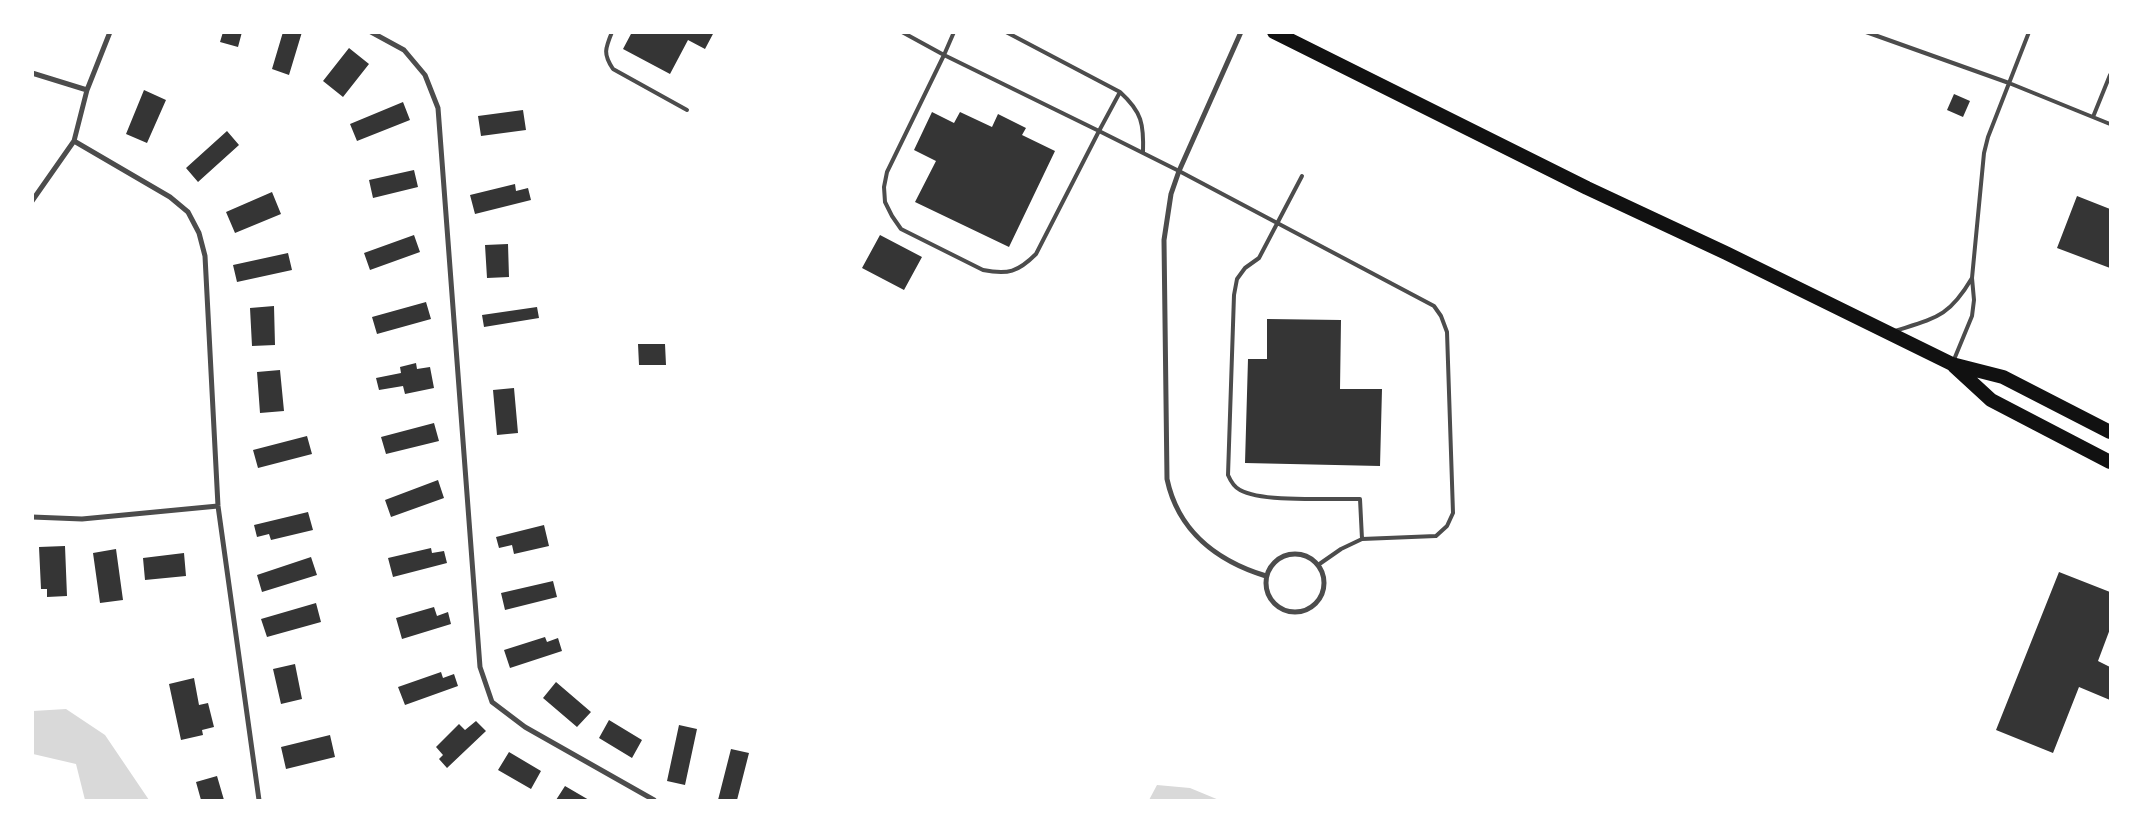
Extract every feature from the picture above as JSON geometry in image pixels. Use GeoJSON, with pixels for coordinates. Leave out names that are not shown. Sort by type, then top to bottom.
{"type":"FeatureCollection","features":[{"type":"Feature","properties":{"kind":"highway"},"geometry":{"type":"LineString","coordinates":[[1274,32],[1578,183],[1952,364],[2002,377],[2110,432]]}},
{"type":"Feature","properties":{"kind":"highway"},"geometry":{"type":"LineString","coordinates":[[1952,364],[1991,400],[2110,462]]}},
{"type":"Feature","properties":{"kind":"street"},"geometry":{"type":"LineString","coordinates":[[32,202],[74,141],[87,90],[110,32]]}},
{"type":"Feature","properties":{"kind":"street"},"geometry":{"type":"LineString","coordinates":[[371,32],[404,50],[425,75],[438,108],[480,667],[492,702],[525,727],[654,800]]}},
{"type":"Feature","properties":{"kind":"street"},"geometry":{"type":"LineString","coordinates":[[1241,32],[1170,194],[1164,240],[1167,479],[1171,498],[1179,514],[1191,530],[1230,562],[1266,576]]}},
{"type":"Feature","properties":{"kind":"street"},"geometry":{"type":"LineString","coordinates":[[32,73],[87,90]]}},
{"type":"Feature","properties":{"kind":"street"},"geometry":{"type":"LineString","coordinates":[[74,141],[170,197],[188,212],[199,233],[205,256],[218,506],[259,800]]}},
{"type":"Feature","properties":{"kind":"street"},"geometry":{"type":"LineString","coordinates":[[32,517],[82,519],[218,506]]}},
{"type":"Feature","properties":{"kind":"street"},"geometry":{"type":"LineString","coordinates":[[1292,553],[1302,553],[1318,565],[1325,580],[1321,598],[1307,610],[1298,612],[1280,608],[1273,602],[1266,585],[1266,576],[1276,560],[1292,553]]}},
{"type":"Feature","properties":{"kind":"lane"},"geometry":{"type":"LineString","coordinates":[[612,32],[606,45],[606,58],[613,69],[687,110]]}},
{"type":"Feature","properties":{"kind":"lane"},"geometry":{"type":"LineString","coordinates":[[902,32],[944,55],[1179,171],[1434,306],[1441,316],[1447,332],[1453,513],[1447,526],[1436,536],[1362,539],[1341,548],[1318,565]]}},
{"type":"Feature","properties":{"kind":"lane"},"geometry":{"type":"LineString","coordinates":[[954,32],[887,172],[884,187],[885,202],[901,229],[983,270],[998,273],[1012,272],[1025,266],[1036,254],[1120,92]]}},
{"type":"Feature","properties":{"kind":"lane"},"geometry":{"type":"LineString","coordinates":[[1006,32],[1120,92],[1140,115],[1144,133],[1143,153]]}},
{"type":"Feature","properties":{"kind":"lane"},"geometry":{"type":"LineString","coordinates":[[1866,32],[2009,83],[2110,124]]}},
{"type":"Feature","properties":{"kind":"lane"},"geometry":{"type":"LineString","coordinates":[[1952,364],[1972,316],[1974,300],[1972,278],[1984,153],[1988,137],[2029,32]]}},
{"type":"Feature","properties":{"kind":"lane"},"geometry":{"type":"LineString","coordinates":[[2093,117],[2110,75]]}},
{"type":"Feature","properties":{"kind":"lane"},"geometry":{"type":"LineString","coordinates":[[1302,176],[1259,258],[1244,268],[1236,279],[1228,475],[1232,484],[1238,489],[1260,497],[1360,499],[1362,539]]}},
{"type":"Feature","properties":{"kind":"lane"},"geometry":{"type":"LineString","coordinates":[[1890,333],[1945,312],[1955,304],[1972,278]]}},
{"type":"Feature","properties":{"kind":"shaded area"},"geometry":{"type":"Polygon","coordinates":[[[66,709],[105,735],[149,800],[85,800],[76,764],[33,754],[33,711],[66,709]]]}},
{"type":"Feature","properties":{"kind":"shaded area"},"geometry":{"type":"Polygon","coordinates":[[[1157,785],[1190,788],[1219,800],[1149,800],[1157,785]]]}},
{"type":"Feature","properties":{"kind":"building"},"geometry":{"type":"Polygon","coordinates":[[[223,32],[242,32],[238,47],[220,42],[223,32]]]}},
{"type":"Feature","properties":{"kind":"building"},"geometry":{"type":"Polygon","coordinates":[[[283,32],[302,32],[289,75],[272,69],[283,32]]]}},
{"type":"Feature","properties":{"kind":"building"},"geometry":{"type":"Polygon","coordinates":[[[632,32],[714,32],[705,49],[688,40],[670,74],[623,49],[632,32]]]}},
{"type":"Feature","properties":{"kind":"building"},"geometry":{"type":"Polygon","coordinates":[[[349,48],[369,64],[343,97],[323,81],[349,48]]]}},
{"type":"Feature","properties":{"kind":"building"},"geometry":{"type":"Polygon","coordinates":[[[144,90],[166,100],[147,143],[126,134],[144,90]]]}},
{"type":"Feature","properties":{"kind":"building"},"geometry":{"type":"Polygon","coordinates":[[[1954,94],[1970,101],[1963,117],[1947,110],[1954,94]]]}},
{"type":"Feature","properties":{"kind":"building"},"geometry":{"type":"Polygon","coordinates":[[[403,102],[410,120],[357,141],[350,124],[403,102]]]}},
{"type":"Feature","properties":{"kind":"building"},"geometry":{"type":"Polygon","coordinates":[[[523,110],[526,130],[481,136],[478,116],[523,110]]]}},
{"type":"Feature","properties":{"kind":"building"},"geometry":{"type":"Polygon","coordinates":[[[932,112],[954,123],[960,112],[992,127],[998,114],[1026,128],[1022,135],[1055,151],[1009,247],[915,202],[936,161],[914,150],[932,112]]]}},
{"type":"Feature","properties":{"kind":"building"},"geometry":{"type":"Polygon","coordinates":[[[227,131],[239,145],[198,182],[186,168],[227,131]]]}},
{"type":"Feature","properties":{"kind":"building"},"geometry":{"type":"Polygon","coordinates":[[[414,170],[418,187],[373,198],[369,180],[414,170]]]}},
{"type":"Feature","properties":{"kind":"building"},"geometry":{"type":"Polygon","coordinates":[[[515,184],[516,191],[528,188],[531,200],[475,214],[470,195],[515,184]]]}},
{"type":"Feature","properties":{"kind":"building"},"geometry":{"type":"Polygon","coordinates":[[[272,192],[281,214],[235,233],[226,212],[272,192]]]}},
{"type":"Feature","properties":{"kind":"building"},"geometry":{"type":"Polygon","coordinates":[[[2077,196],[2110,209],[2110,268],[2057,248],[2077,196]]]}},
{"type":"Feature","properties":{"kind":"building"},"geometry":{"type":"Polygon","coordinates":[[[414,235],[420,252],[370,270],[364,253],[414,235]]]}},
{"type":"Feature","properties":{"kind":"building"},"geometry":{"type":"Polygon","coordinates":[[[880,235],[922,257],[904,290],[862,268],[880,235]]]}},
{"type":"Feature","properties":{"kind":"building"},"geometry":{"type":"Polygon","coordinates":[[[508,244],[509,277],[487,278],[485,245],[508,244]]]}},
{"type":"Feature","properties":{"kind":"building"},"geometry":{"type":"Polygon","coordinates":[[[288,253],[292,270],[237,282],[233,265],[288,253]]]}},
{"type":"Feature","properties":{"kind":"building"},"geometry":{"type":"Polygon","coordinates":[[[426,302],[431,319],[377,334],[372,317],[426,302]]]}},
{"type":"Feature","properties":{"kind":"building"},"geometry":{"type":"Polygon","coordinates":[[[274,306],[275,345],[252,346],[250,308],[274,306]]]}},
{"type":"Feature","properties":{"kind":"building"},"geometry":{"type":"Polygon","coordinates":[[[537,307],[539,318],[484,327],[482,315],[537,307]]]}},
{"type":"Feature","properties":{"kind":"building"},"geometry":{"type":"Polygon","coordinates":[[[1267,319],[1341,320],[1340,389],[1382,389],[1380,466],[1245,463],[1248,359],[1267,359],[1267,319]]]}},
{"type":"Feature","properties":{"kind":"building"},"geometry":{"type":"Polygon","coordinates":[[[638,344],[665,344],[666,365],[639,365],[638,344]]]}},
{"type":"Feature","properties":{"kind":"building"},"geometry":{"type":"Polygon","coordinates":[[[416,363],[417,369],[430,367],[434,388],[405,394],[403,386],[379,390],[376,378],[401,373],[400,367],[416,363]]]}},
{"type":"Feature","properties":{"kind":"building"},"geometry":{"type":"Polygon","coordinates":[[[280,370],[284,411],[260,413],[257,372],[280,370]]]}},
{"type":"Feature","properties":{"kind":"building"},"geometry":{"type":"Polygon","coordinates":[[[514,388],[518,433],[497,435],[493,390],[514,388]]]}},
{"type":"Feature","properties":{"kind":"building"},"geometry":{"type":"Polygon","coordinates":[[[434,423],[439,441],[386,454],[381,437],[434,423]]]}},
{"type":"Feature","properties":{"kind":"building"},"geometry":{"type":"Polygon","coordinates":[[[307,436],[312,454],[258,468],[253,450],[307,436]]]}},
{"type":"Feature","properties":{"kind":"building"},"geometry":{"type":"Polygon","coordinates":[[[438,480],[444,498],[391,517],[385,500],[438,480]]]}},
{"type":"Feature","properties":{"kind":"building"},"geometry":{"type":"Polygon","coordinates":[[[308,512],[313,530],[271,540],[269,534],[257,537],[254,525],[308,512]]]}},
{"type":"Feature","properties":{"kind":"building"},"geometry":{"type":"Polygon","coordinates":[[[544,525],[549,546],[514,554],[512,545],[499,548],[496,537],[544,525]]]}},
{"type":"Feature","properties":{"kind":"building"},"geometry":{"type":"Polygon","coordinates":[[[65,546],[67,596],[47,597],[47,589],[41,589],[39,547],[65,546]]]}},
{"type":"Feature","properties":{"kind":"building"},"geometry":{"type":"Polygon","coordinates":[[[431,548],[432,553],[444,551],[447,563],[393,577],[388,558],[431,548]]]}},
{"type":"Feature","properties":{"kind":"building"},"geometry":{"type":"Polygon","coordinates":[[[116,549],[123,600],[100,603],[93,553],[116,549]]]}},
{"type":"Feature","properties":{"kind":"building"},"geometry":{"type":"Polygon","coordinates":[[[184,553],[186,576],[145,580],[143,558],[184,553]]]}},
{"type":"Feature","properties":{"kind":"building"},"geometry":{"type":"Polygon","coordinates":[[[311,557],[317,575],[262,592],[257,575],[311,557]]]}},
{"type":"Feature","properties":{"kind":"building"},"geometry":{"type":"Polygon","coordinates":[[[2059,572],[2110,592],[2110,629],[2098,661],[2110,667],[2110,700],[2079,687],[2053,753],[1996,730],[2059,572]]]}},
{"type":"Feature","properties":{"kind":"building"},"geometry":{"type":"Polygon","coordinates":[[[553,581],[557,597],[505,610],[501,593],[553,581]]]}},
{"type":"Feature","properties":{"kind":"building"},"geometry":{"type":"Polygon","coordinates":[[[316,603],[321,622],[267,637],[261,619],[316,603]]]}},
{"type":"Feature","properties":{"kind":"building"},"geometry":{"type":"Polygon","coordinates":[[[434,607],[437,616],[448,612],[451,624],[402,639],[396,618],[434,607]]]}},
{"type":"Feature","properties":{"kind":"building"},"geometry":{"type":"Polygon","coordinates":[[[545,637],[547,642],[558,638],[562,651],[510,668],[504,650],[545,637]]]}},
{"type":"Feature","properties":{"kind":"building"},"geometry":{"type":"Polygon","coordinates":[[[295,664],[302,699],[281,704],[273,669],[295,664]]]}},
{"type":"Feature","properties":{"kind":"building"},"geometry":{"type":"Polygon","coordinates":[[[441,672],[443,678],[454,674],[458,686],[405,705],[398,687],[441,672]]]}},
{"type":"Feature","properties":{"kind":"building"},"geometry":{"type":"Polygon","coordinates":[[[194,678],[199,705],[208,703],[214,727],[202,730],[203,735],[181,740],[169,684],[194,678]]]}},
{"type":"Feature","properties":{"kind":"building"},"geometry":{"type":"Polygon","coordinates":[[[556,682],[591,712],[577,727],[543,698],[556,682]]]}},
{"type":"Feature","properties":{"kind":"building"},"geometry":{"type":"Polygon","coordinates":[[[609,720],[642,740],[632,758],[599,738],[609,720]]]}},
{"type":"Feature","properties":{"kind":"building"},"geometry":{"type":"Polygon","coordinates":[[[476,721],[486,731],[447,768],[439,759],[443,755],[436,747],[459,724],[465,730],[476,721]]]}},
{"type":"Feature","properties":{"kind":"building"},"geometry":{"type":"Polygon","coordinates":[[[679,725],[697,729],[685,785],[667,781],[679,725]]]}},
{"type":"Feature","properties":{"kind":"building"},"geometry":{"type":"Polygon","coordinates":[[[330,735],[335,757],[286,769],[281,747],[330,735]]]}},
{"type":"Feature","properties":{"kind":"building"},"geometry":{"type":"Polygon","coordinates":[[[731,749],[749,753],[737,800],[718,800],[731,749]]]}},
{"type":"Feature","properties":{"kind":"building"},"geometry":{"type":"Polygon","coordinates":[[[509,752],[541,771],[531,789],[498,770],[509,752]]]}},
{"type":"Feature","properties":{"kind":"building"},"geometry":{"type":"Polygon","coordinates":[[[217,776],[224,800],[201,800],[196,782],[217,776]]]}},
{"type":"Feature","properties":{"kind":"building"},"geometry":{"type":"Polygon","coordinates":[[[565,786],[589,800],[556,800],[565,786]]]}}]}
